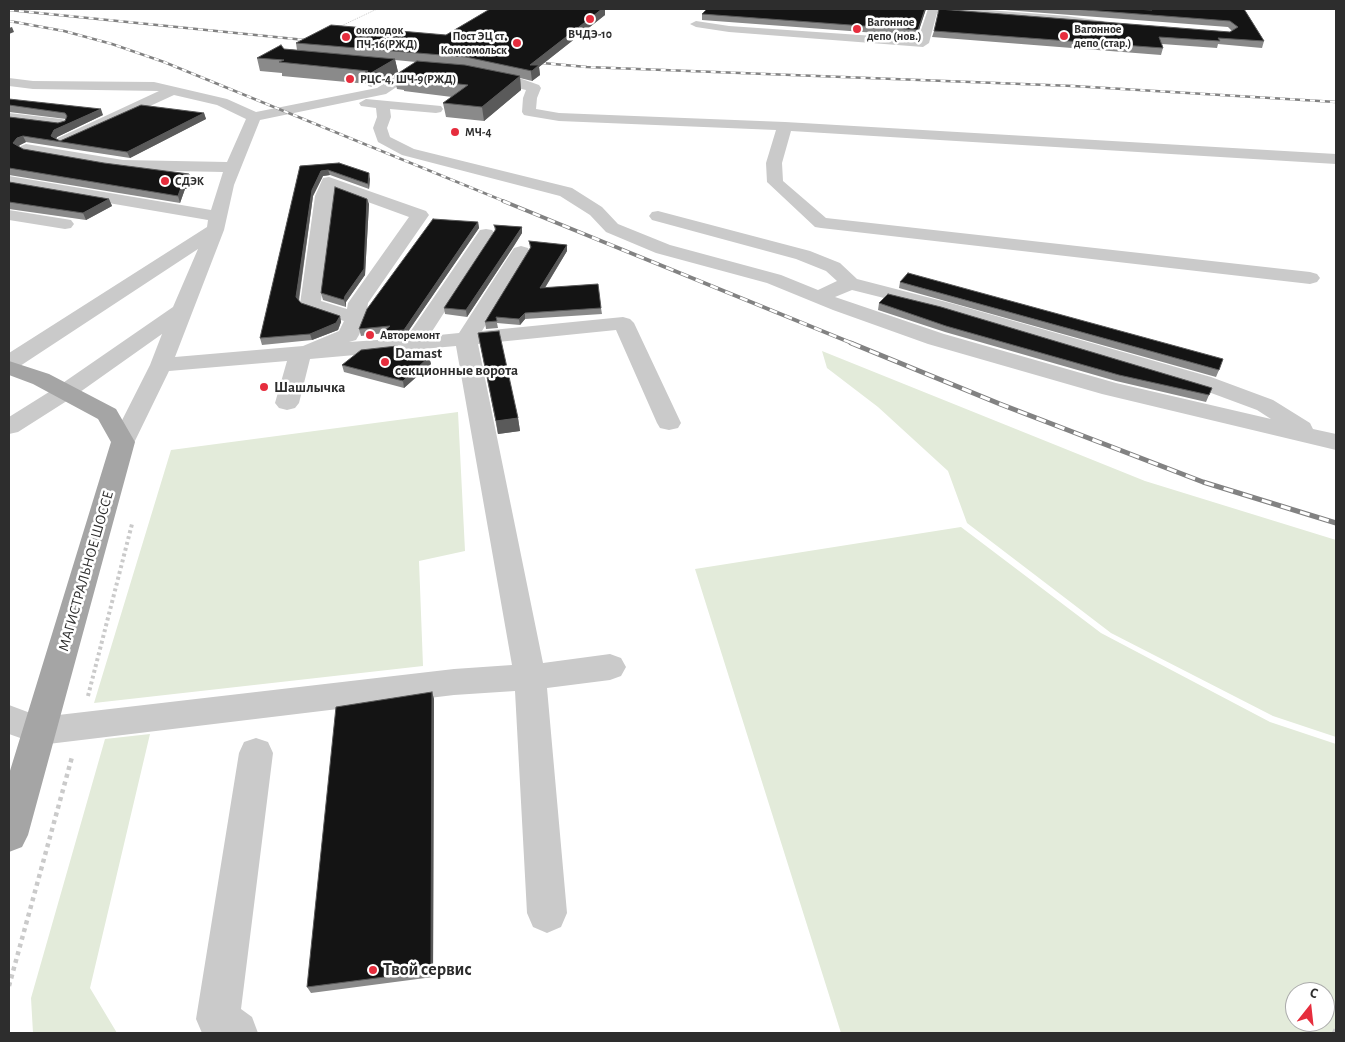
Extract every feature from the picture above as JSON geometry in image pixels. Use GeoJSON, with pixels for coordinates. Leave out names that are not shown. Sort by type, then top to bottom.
{"type":"FeatureCollection","features":[{"type":"Feature","properties":{"kind":"main road"},"geometry":{"type":"LineString","coordinates":[[9,368],[41,379],[107,414],[123,442]]}},
{"type":"Feature","properties":{"kind":"main road","name":"МАГИСТРАЛЬНОЕ ШОССЕ"},"geometry":{"type":"LineString","coordinates":[[9,835],[123,442]]}},
{"type":"Feature","properties":{"kind":"street"},"geometry":{"type":"LineString","coordinates":[[696,24],[748,30],[923,43],[933,9],[1067,19],[1079,22],[1119,25]]}},
{"type":"Feature","properties":{"kind":"street"},"geometry":{"type":"LineString","coordinates":[[397,66],[442,70]]}},
{"type":"Feature","properties":{"kind":"street"},"geometry":{"type":"LineString","coordinates":[[9,82],[32,85],[154,86],[222,102],[254,117],[381,92],[416,68]]}},
{"type":"Feature","properties":{"kind":"street"},"geometry":{"type":"LineString","coordinates":[[467,72],[522,83],[534,88],[530,98],[529,112],[558,117],[784,126],[1336,160]]}},
{"type":"Feature","properties":{"kind":"street"},"geometry":{"type":"LineString","coordinates":[[63,140],[171,91]]}},
{"type":"Feature","properties":{"kind":"street"},"geometry":{"type":"LineString","coordinates":[[332,101],[436,109]]}},
{"type":"Feature","properties":{"kind":"street"},"geometry":{"type":"LineString","coordinates":[[382,105],[384,117],[380,128],[384,139],[408,152],[566,192],[596,211],[612,228],[663,249],[774,279],[818,298],[936,339],[1110,389],[1336,442]]}},
{"type":"Feature","properties":{"kind":"street"},"geometry":{"type":"LineString","coordinates":[[9,117],[61,123]]}},
{"type":"Feature","properties":{"kind":"street"},"geometry":{"type":"LineString","coordinates":[[123,442],[161,365],[217,223],[226,185],[254,117]]}},
{"type":"Feature","properties":{"kind":"street"},"geometry":{"type":"LineString","coordinates":[[784,126],[774,163],[775,182],[821,223],[1310,278]]}},
{"type":"Feature","properties":{"kind":"street"},"geometry":{"type":"LineString","coordinates":[[22,143],[123,164],[234,167]]}},
{"type":"Feature","properties":{"kind":"street"},"geometry":{"type":"LineString","coordinates":[[9,181],[217,223]]}},
{"type":"Feature","properties":{"kind":"street"},"geometry":{"type":"LineString","coordinates":[[286,403],[303,354],[348,335],[356,318],[358,302],[420,215],[330,182],[324,196],[310,304],[356,318]]}},
{"type":"Feature","properties":{"kind":"street"},"geometry":{"type":"LineString","coordinates":[[9,215],[66,224]]}},
{"type":"Feature","properties":{"kind":"street"},"geometry":{"type":"LineString","coordinates":[[658,216],[803,255],[833,267],[850,283],[947,308],[1203,382],[1265,405],[1315,438]]}},
{"type":"Feature","properties":{"kind":"street"},"geometry":{"type":"LineString","coordinates":[[9,363],[217,223]]}},
{"type":"Feature","properties":{"kind":"street"},"geometry":{"type":"LineString","coordinates":[[413,344],[486,234]]}},
{"type":"Feature","properties":{"kind":"street"},"geometry":{"type":"LineString","coordinates":[[521,252],[466,339],[530,676],[547,913]]}},
{"type":"Feature","properties":{"kind":"street"},"geometry":{"type":"LineString","coordinates":[[818,298],[850,283]]}},
{"type":"Feature","properties":{"kind":"street"},"geometry":{"type":"LineString","coordinates":[[9,427],[66,392],[182,310]]}},
{"type":"Feature","properties":{"kind":"street"},"geometry":{"type":"LineString","coordinates":[[161,365],[303,354],[623,323],[669,423]]}},
{"type":"Feature","properties":{"kind":"street"},"geometry":{"type":"LineString","coordinates":[[9,719],[40,731],[454,682],[610,667]]}},
{"type":"Feature","properties":{"kind":"street"},"geometry":{"type":"LineString","coordinates":[[236,1033],[218,1018],[256,752]]}},
{"type":"Feature","properties":{"kind":"path"},"geometry":{"type":"LineString","coordinates":[[333,30],[377,9]]}},
{"type":"Feature","properties":{"kind":"path"},"geometry":{"type":"LineString","coordinates":[[1334,1033],[1336,1029]]}},
{"type":"Feature","properties":{"kind":"green space"},"geometry":{"type":"Polygon","coordinates":[[[822,351],[1145,481],[1336,540],[1336,737],[1273,716],[1111,633],[967,523],[948,471],[878,407],[827,368],[822,351]]]}},
{"type":"Feature","properties":{"kind":"green space"},"geometry":{"type":"Polygon","coordinates":[[[458,412],[465,551],[419,561],[423,666],[94,703],[171,450],[458,412]]]}},
{"type":"Feature","properties":{"kind":"green space"},"geometry":{"type":"Polygon","coordinates":[[[961,527],[1101,633],[1270,722],[1336,744],[1336,1033],[841,1033],[695,569],[961,527]]]}},
{"type":"Feature","properties":{"kind":"green space"},"geometry":{"type":"Polygon","coordinates":[[[150,734],[90,988],[117,1033],[33,1033],[31,998],[105,739],[150,734]]]}},
{"type":"Feature","properties":{"kind":"building"},"geometry":{"type":"Polygon","coordinates":[[[490,9],[602,9],[530,65],[539,65],[532,71],[466,57],[296,43],[331,25],[446,35],[490,9]]]}},
{"type":"Feature","properties":{"kind":"building","name":"Вагонное депо (нов.)"},"geometry":{"type":"Polygon","coordinates":[[[707,9],[925,9],[918,30],[702,14],[707,9]]]}},
{"type":"Feature","properties":{"kind":"building"},"geometry":{"type":"Polygon","coordinates":[[[939,9],[1230,32],[1238,27],[1230,21],[1073,9],[1244,9],[1264,41],[1218,38],[1220,41],[1159,37],[1163,48],[934,31],[939,9]]]}},
{"type":"Feature","properties":{"kind":"building"},"geometry":{"type":"Polygon","coordinates":[[[281,45],[284,49],[395,59],[371,73],[365,72],[368,71],[257,58],[281,45]]]}},
{"type":"Feature","properties":{"kind":"building"},"geometry":{"type":"Polygon","coordinates":[[[417,61],[465,65],[520,76],[482,107],[443,103],[468,85],[394,76],[417,61]]]}},
{"type":"Feature","properties":{"kind":"building"},"geometry":{"type":"Polygon","coordinates":[[[9,99],[101,109],[54,130],[51,136],[60,141],[141,105],[204,113],[127,152],[23,136],[17,138],[13,143],[23,149],[104,163],[189,174],[189,181],[183,182],[178,196],[9,168],[9,117],[58,123],[65,121],[67,116],[65,113],[9,105],[9,99]]]}},
{"type":"Feature","properties":{"kind":"building"},"geometry":{"type":"Polygon","coordinates":[[[339,163],[369,173],[368,184],[328,170],[321,171],[312,190],[296,297],[301,303],[340,316],[336,323],[310,334],[260,338],[300,166],[339,163]]]}},
{"type":"Feature","properties":{"kind":"building"},"geometry":{"type":"Polygon","coordinates":[[[9,182],[109,199],[83,213],[9,202],[9,182]]]}},
{"type":"Feature","properties":{"kind":"building"},"geometry":{"type":"Polygon","coordinates":[[[335,187],[367,199],[364,269],[344,300],[321,293],[335,187]]]}},
{"type":"Feature","properties":{"kind":"building"},"geometry":{"type":"Polygon","coordinates":[[[433,219],[478,222],[404,330],[384,331],[390,326],[359,329],[367,309],[433,219]]]}},
{"type":"Feature","properties":{"kind":"building"},"geometry":{"type":"Polygon","coordinates":[[[494,225],[522,227],[466,310],[444,308],[496,229],[494,225]]]}},
{"type":"Feature","properties":{"kind":"building"},"geometry":{"type":"Polygon","coordinates":[[[529,241],[567,245],[540,288],[598,284],[601,308],[525,313],[519,319],[496,317],[497,321],[485,322],[531,247],[529,241]]]}},
{"type":"Feature","properties":{"kind":"building"},"geometry":{"type":"Polygon","coordinates":[[[908,273],[1223,359],[1219,370],[900,282],[908,273]]]}},
{"type":"Feature","properties":{"kind":"building"},"geometry":{"type":"Polygon","coordinates":[[[888,294],[941,307],[1212,388],[1209,395],[1119,375],[946,326],[879,303],[888,294]]]}},
{"type":"Feature","properties":{"kind":"building"},"geometry":{"type":"Polygon","coordinates":[[[499,331],[518,418],[496,421],[478,333],[499,331]]]}},
{"type":"Feature","properties":{"kind":"building"},"geometry":{"type":"Polygon","coordinates":[[[397,346],[395,349],[429,357],[403,381],[342,365],[361,350],[397,346]]]}},
{"type":"Feature","properties":{"kind":"building"},"geometry":{"type":"Polygon","coordinates":[[[432,692],[431,971],[307,987],[336,707],[432,692]]]}},
{"type":"Feature","properties":{"kind":"railway"},"geometry":{"type":"LineString","coordinates":[[9,10],[315,41]]}},
{"type":"Feature","properties":{"kind":"railway"},"geometry":{"type":"LineString","coordinates":[[9,21],[64,31],[112,44],[164,62],[506,202]]}},
{"type":"Feature","properties":{"kind":"railway"},"geometry":{"type":"LineString","coordinates":[[531,62],[587,67],[1073,86],[1336,102]]}},
{"type":"Feature","properties":{"kind":"railway"},"geometry":{"type":"LineString","coordinates":[[503,201],[854,344]]}},
{"type":"Feature","properties":{"kind":"railway"},"geometry":{"type":"LineString","coordinates":[[851,343],[1000,404],[1203,482],[1336,523]]}},
{"type":"Feature","properties":{"kind":"place","name":"ВЧДЭ-10"},"geometry":{"type":"Point","coordinates":[590,19]}},
{"type":"Feature","properties":{"kind":"place","name":"Вагонное депо (нов.)"},"geometry":{"type":"Point","coordinates":[857,29]}},
{"type":"Feature","properties":{"kind":"place","name":"Вагонное депо (стар.)"},"geometry":{"type":"Point","coordinates":[1064,36]}},
{"type":"Feature","properties":{"kind":"place","name":"околодок ПЧ-16(РЖД)"},"geometry":{"type":"Point","coordinates":[346,37]}},
{"type":"Feature","properties":{"kind":"place","name":"Пост ЭЦ ст. Комсомольск"},"geometry":{"type":"Point","coordinates":[517,43]}},
{"type":"Feature","properties":{"kind":"place","name":"РЦС-4, ШЧ-9(РЖД)"},"geometry":{"type":"Point","coordinates":[350,79]}},
{"type":"Feature","properties":{"kind":"place","name":"МЧ-4"},"geometry":{"type":"Point","coordinates":[455,132]}},
{"type":"Feature","properties":{"kind":"place","name":"СДЭК"},"geometry":{"type":"Point","coordinates":[165,181]}},
{"type":"Feature","properties":{"kind":"place","name":"Авторемонт"},"geometry":{"type":"Point","coordinates":[370,335]}},
{"type":"Feature","properties":{"kind":"place","name":"Damast секционные ворота"},"geometry":{"type":"Point","coordinates":[385,362]}},
{"type":"Feature","properties":{"kind":"place","name":"Шашлычка"},"geometry":{"type":"Point","coordinates":[264,387]}},
{"type":"Feature","properties":{"kind":"place","name":"Твой сервис"},"geometry":{"type":"Point","coordinates":[373,970]}}]}
